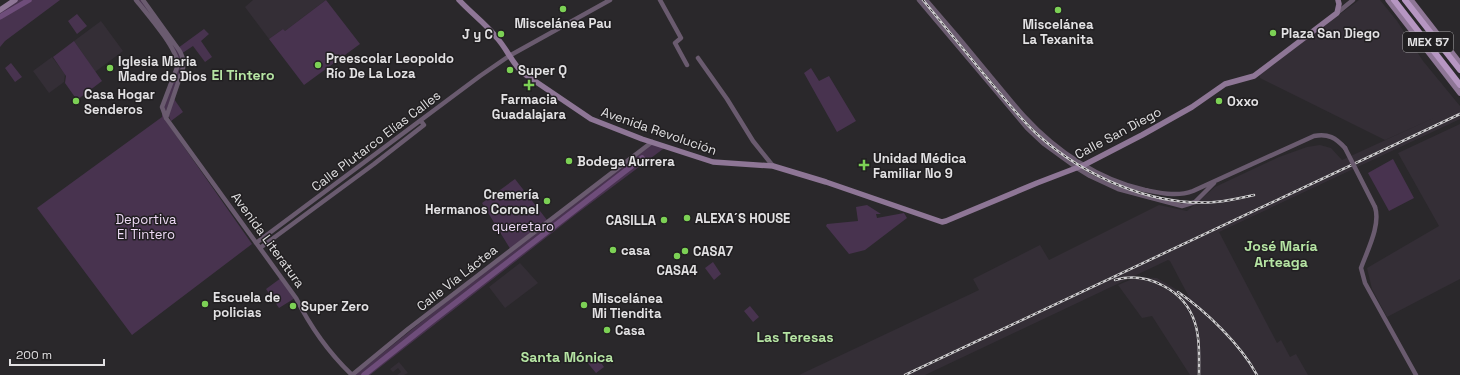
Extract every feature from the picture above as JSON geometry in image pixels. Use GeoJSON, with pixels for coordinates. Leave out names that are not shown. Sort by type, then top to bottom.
{"type":"FeatureCollection","features":[{"type":"Feature","properties":{"kind":"highway","name":"MEX 57"},"geometry":{"type":"LineString","coordinates":[[1394,0],[1460,85]]}},
{"type":"Feature","properties":{"kind":"highway","name":"MEX 57"},"geometry":{"type":"LineString","coordinates":[[1405,0],[1460,70]]}},
{"type":"Feature","properties":{"kind":"main road"},"geometry":{"type":"LineString","coordinates":[[0,10],[15,0]]}},
{"type":"Feature","properties":{"kind":"main road","name":"Avenida Revolución"},"geometry":{"type":"LineString","coordinates":[[459,0],[493,32],[502,43],[515,65],[523,73],[591,119],[609,127],[712,162],[773,166],[870,197]]}},
{"type":"Feature","properties":{"kind":"main road"},"geometry":{"type":"LineString","coordinates":[[1337,13],[1339,4],[1338,0]]}},
{"type":"Feature","properties":{"kind":"main road"},"geometry":{"type":"LineString","coordinates":[[1389,0],[1460,93]]}},
{"type":"Feature","properties":{"kind":"main road"},"geometry":{"type":"LineString","coordinates":[[1410,0],[1460,63]]}},
{"type":"Feature","properties":{"kind":"main road","name":"Calle San Diego"},"geometry":{"type":"LineString","coordinates":[[870,197],[942,222],[946,221],[1084,165],[1192,107],[1225,84],[1254,76],[1337,13]]}},
{"type":"Feature","properties":{"kind":"street","name":"Avenida Literatura"},"geometry":{"type":"LineString","coordinates":[[136,0],[165,38],[178,59],[178,66],[162,107],[166,118],[296,298],[306,319],[342,365],[352,375]]}},
{"type":"Feature","properties":{"kind":"street"},"geometry":{"type":"LineString","coordinates":[[143,0],[183,56],[183,68],[166,118]]}},
{"type":"Feature","properties":{"kind":"street","name":"Calle Plutarco Elías Calles"},"geometry":{"type":"LineString","coordinates":[[260,248],[374,164],[480,76],[510,56],[610,0]]}},
{"type":"Feature","properties":{"kind":"street"},"geometry":{"type":"LineString","coordinates":[[919,0],[1027,128],[1044,144],[1090,176],[1118,189],[1182,206],[1195,202],[1218,180]]}},
{"type":"Feature","properties":{"kind":"street"},"geometry":{"type":"LineString","coordinates":[[926,0],[1032,124],[1049,140],[1084,165],[1122,184],[1175,194],[1188,193],[1307,138],[1322,135],[1336,139],[1345,148],[1375,207],[1377,214],[1377,223],[1361,268],[1365,283],[1416,375]]}},
{"type":"Feature","properties":{"kind":"street"},"geometry":{"type":"LineString","coordinates":[[1343,8],[1347,0]]}},
{"type":"Feature","properties":{"kind":"street","name":"Calle San Diego"},"geometry":{"type":"LineString","coordinates":[[1337,13],[1353,0]]}},
{"type":"Feature","properties":{"kind":"street"},"geometry":{"type":"LineString","coordinates":[[661,1],[681,38],[675,43],[687,65]]}},
{"type":"Feature","properties":{"kind":"street"},"geometry":{"type":"LineString","coordinates":[[698,58],[730,104],[753,141],[773,166]]}},
{"type":"Feature","properties":{"kind":"street","name":"Calle Plutarco Elías Calles"},"geometry":{"type":"LineString","coordinates":[[256,243],[422,123]]}},
{"type":"Feature","properties":{"kind":"street","name":"Calle Vía Láctea"},"geometry":{"type":"LineString","coordinates":[[352,375],[408,329],[652,142]]}},
{"type":"Feature","properties":{"kind":"shaded area"},"geometry":{"type":"Polygon","coordinates":[[[253,0],[326,0],[285,31],[283,29],[269,39],[245,7],[253,0]]]}},
{"type":"Feature","properties":{"kind":"shaded area"},"geometry":{"type":"Polygon","coordinates":[[[1359,0],[1380,0],[1397,21],[1423,61],[1460,106],[1460,119],[1219,232],[1277,343],[1281,340],[1290,357],[1296,354],[1308,375],[1190,375],[1152,316],[1142,318],[1118,285],[1137,277],[1157,278],[1189,297],[1170,261],[1168,260],[925,375],[799,375],[979,290],[973,279],[1040,245],[1049,260],[1159,205],[1187,211],[1215,187],[1279,157],[1307,147],[1320,145],[1331,148],[1342,160],[1438,116],[1385,140],[1260,78],[1260,74],[1359,0]]]}},
{"type":"Feature","properties":{"kind":"shaded area"},"geometry":{"type":"Polygon","coordinates":[[[101,21],[123,51],[95,72],[74,41],[101,21]]]}},
{"type":"Feature","properties":{"kind":"shaded area"},"geometry":{"type":"Polygon","coordinates":[[[52,57],[65,74],[64,82],[49,93],[33,71],[52,57]]]}},
{"type":"Feature","properties":{"kind":"shaded area"},"geometry":{"type":"Polygon","coordinates":[[[1460,124],[1460,279],[1387,317],[1372,289],[1367,268],[1439,226],[1398,153],[1460,124]]]}},
{"type":"Feature","properties":{"kind":"shaded area"},"geometry":{"type":"Polygon","coordinates":[[[520,263],[538,283],[505,308],[489,287],[520,263]]]}},
{"type":"Feature","properties":{"kind":"shaded area"},"geometry":{"type":"Polygon","coordinates":[[[399,362],[408,373],[404,375],[397,375],[401,372],[398,368],[393,372],[390,369],[399,362]]]}},
{"type":"Feature","properties":{"kind":"green space"},"geometry":{"type":"Polygon","coordinates":[[[15,0],[60,0],[5,41],[0,47],[0,12],[15,0]]]}},
{"type":"Feature","properties":{"kind":"green space","name":"Deportiva El Tintero"},"geometry":{"type":"Polygon","coordinates":[[[136,0],[142,0],[178,48],[204,29],[209,34],[201,41],[212,57],[205,62],[193,46],[181,54],[183,63],[164,117],[252,244],[132,335],[37,208],[162,117],[162,110],[179,62],[173,51],[136,0]]]}},
{"type":"Feature","properties":{"kind":"green space"},"geometry":{"type":"Polygon","coordinates":[[[326,0],[360,44],[304,85],[269,39],[283,29],[285,31],[326,0]]]}},
{"type":"Feature","properties":{"kind":"green space"},"geometry":{"type":"Polygon","coordinates":[[[77,14],[87,26],[77,34],[68,21],[77,14]]]}},
{"type":"Feature","properties":{"kind":"green space"},"geometry":{"type":"Polygon","coordinates":[[[74,41],[102,81],[77,100],[65,83],[66,76],[53,57],[74,41]]]}},
{"type":"Feature","properties":{"kind":"green space"},"geometry":{"type":"Polygon","coordinates":[[[11,63],[22,77],[15,82],[5,68],[11,63]]]}},
{"type":"Feature","properties":{"kind":"green space"},"geometry":{"type":"Polygon","coordinates":[[[811,68],[819,81],[829,76],[856,121],[837,132],[804,73],[811,68]]]}},
{"type":"Feature","properties":{"kind":"green space"},"geometry":{"type":"Polygon","coordinates":[[[174,99],[183,112],[171,121],[168,114],[174,99]]]}},
{"type":"Feature","properties":{"kind":"green space","name":"queretaro"},"geometry":{"type":"Polygon","coordinates":[[[652,142],[667,146],[575,215],[370,375],[355,375],[511,250],[482,203],[515,179],[547,220],[652,142]]]}},
{"type":"Feature","properties":{"kind":"green space"},"geometry":{"type":"Polygon","coordinates":[[[1393,159],[1414,198],[1389,211],[1368,173],[1393,159]]]}},
{"type":"Feature","properties":{"kind":"green space"},"geometry":{"type":"Polygon","coordinates":[[[867,205],[881,214],[876,214],[877,218],[904,213],[907,218],[865,250],[849,254],[826,226],[827,224],[858,221],[856,207],[867,205]]]}},
{"type":"Feature","properties":{"kind":"green space"},"geometry":{"type":"Polygon","coordinates":[[[713,262],[721,274],[714,280],[705,268],[713,262]]]}},
{"type":"Feature","properties":{"kind":"green space"},"geometry":{"type":"Polygon","coordinates":[[[281,278],[295,298],[279,308],[266,289],[281,278]]]}},
{"type":"Feature","properties":{"kind":"green space"},"geometry":{"type":"Polygon","coordinates":[[[750,306],[759,317],[753,322],[744,311],[750,306]]]}},
{"type":"Feature","properties":{"kind":"green space"},"geometry":{"type":"Polygon","coordinates":[[[595,354],[604,367],[596,373],[586,361],[595,354]]]}},
{"type":"Feature","properties":{"kind":"waterway"},"geometry":{"type":"LineString","coordinates":[[0,17],[29,0]]}},
{"type":"Feature","properties":{"kind":"waterway"},"geometry":{"type":"LineString","coordinates":[[364,375],[642,158]]}},
{"type":"Feature","properties":{"kind":"railway"},"geometry":{"type":"LineString","coordinates":[[923,0],[1026,123],[1056,150],[1098,176],[1143,194],[1191,202],[1215,202],[1254,195]]}},
{"type":"Feature","properties":{"kind":"railway"},"geometry":{"type":"LineString","coordinates":[[905,375],[1460,114]]}},
{"type":"Feature","properties":{"kind":"railway"},"geometry":{"type":"LineString","coordinates":[[1115,280],[1140,278],[1152,281],[1174,293],[1183,301],[1190,311],[1197,329],[1199,375]]}},
{"type":"Feature","properties":{"kind":"railway"},"geometry":{"type":"LineString","coordinates":[[1178,292],[1222,329],[1242,352],[1257,375]]}},
{"type":"Feature","properties":{"kind":"place","name":"Miscelánea Pau"},"geometry":{"type":"Point","coordinates":[563,9]}},
{"type":"Feature","properties":{"kind":"place","name":"Miscelánea La Texanita"},"geometry":{"type":"Point","coordinates":[1058,10]}},
{"type":"Feature","properties":{"kind":"place","name":"Plaza San Diego"},"geometry":{"type":"Point","coordinates":[1273,33]}},
{"type":"Feature","properties":{"kind":"place","name":"J y C"},"geometry":{"type":"Point","coordinates":[501,34]}},
{"type":"Feature","properties":{"kind":"place","name":"Preescolar Leopoldo Río De La Loza"},"geometry":{"type":"Point","coordinates":[318,65]}},
{"type":"Feature","properties":{"kind":"place","name":"Iglesia Maria Madre de Dios"},"geometry":{"type":"Point","coordinates":[110,68]}},
{"type":"Feature","properties":{"kind":"place","name":"Super Q"},"geometry":{"type":"Point","coordinates":[510,70]}},
{"type":"Feature","properties":{"kind":"place","name":"Farmacia Guadalajara"},"geometry":{"type":"Point","coordinates":[529,85]}},
{"type":"Feature","properties":{"kind":"place","name":"Casa Hogar Senderos"},"geometry":{"type":"Point","coordinates":[76,101]}},
{"type":"Feature","properties":{"kind":"place","name":"Oxxo"},"geometry":{"type":"Point","coordinates":[1219,101]}},
{"type":"Feature","properties":{"kind":"place","name":"Bodega Aurrera"},"geometry":{"type":"Point","coordinates":[569,161]}},
{"type":"Feature","properties":{"kind":"place","name":"Unidad Médica Familiar No 9"},"geometry":{"type":"Point","coordinates":[864,165]}},
{"type":"Feature","properties":{"kind":"place","name":"Cremería Hermanos Coronel"},"geometry":{"type":"Point","coordinates":[547,201]}},
{"type":"Feature","properties":{"kind":"place","name":"ALEXA´S HOUSE"},"geometry":{"type":"Point","coordinates":[687,218]}},
{"type":"Feature","properties":{"kind":"place","name":"CASILLA"},"geometry":{"type":"Point","coordinates":[664,220]}},
{"type":"Feature","properties":{"kind":"place","name":"casa"},"geometry":{"type":"Point","coordinates":[613,250]}},
{"type":"Feature","properties":{"kind":"place","name":"CASA7"},"geometry":{"type":"Point","coordinates":[685,251]}},
{"type":"Feature","properties":{"kind":"place","name":"CASA4"},"geometry":{"type":"Point","coordinates":[677,256]}},
{"type":"Feature","properties":{"kind":"place","name":"Escuela de policias"},"geometry":{"type":"Point","coordinates":[205,304]}},
{"type":"Feature","properties":{"kind":"place","name":"Miscelánea Mi Tiendita"},"geometry":{"type":"Point","coordinates":[584,305]}},
{"type":"Feature","properties":{"kind":"place","name":"Super Zero"},"geometry":{"type":"Point","coordinates":[293,306]}},
{"type":"Feature","properties":{"kind":"place","name":"Casa"},"geometry":{"type":"Point","coordinates":[607,330]}},
{"type":"Feature","properties":{"kind":"district","name":"El Tintero"},"geometry":{"type":"Point","coordinates":[243,75]}},
{"type":"Feature","properties":{"kind":"district","name":"José María Arteaga"},"geometry":{"type":"Point","coordinates":[1281,254]}},
{"type":"Feature","properties":{"kind":"district","name":"Las Teresas"},"geometry":{"type":"Point","coordinates":[795,337]}},
{"type":"Feature","properties":{"kind":"district","name":"Santa Mónica"},"geometry":{"type":"Point","coordinates":[567,357]}}]}
